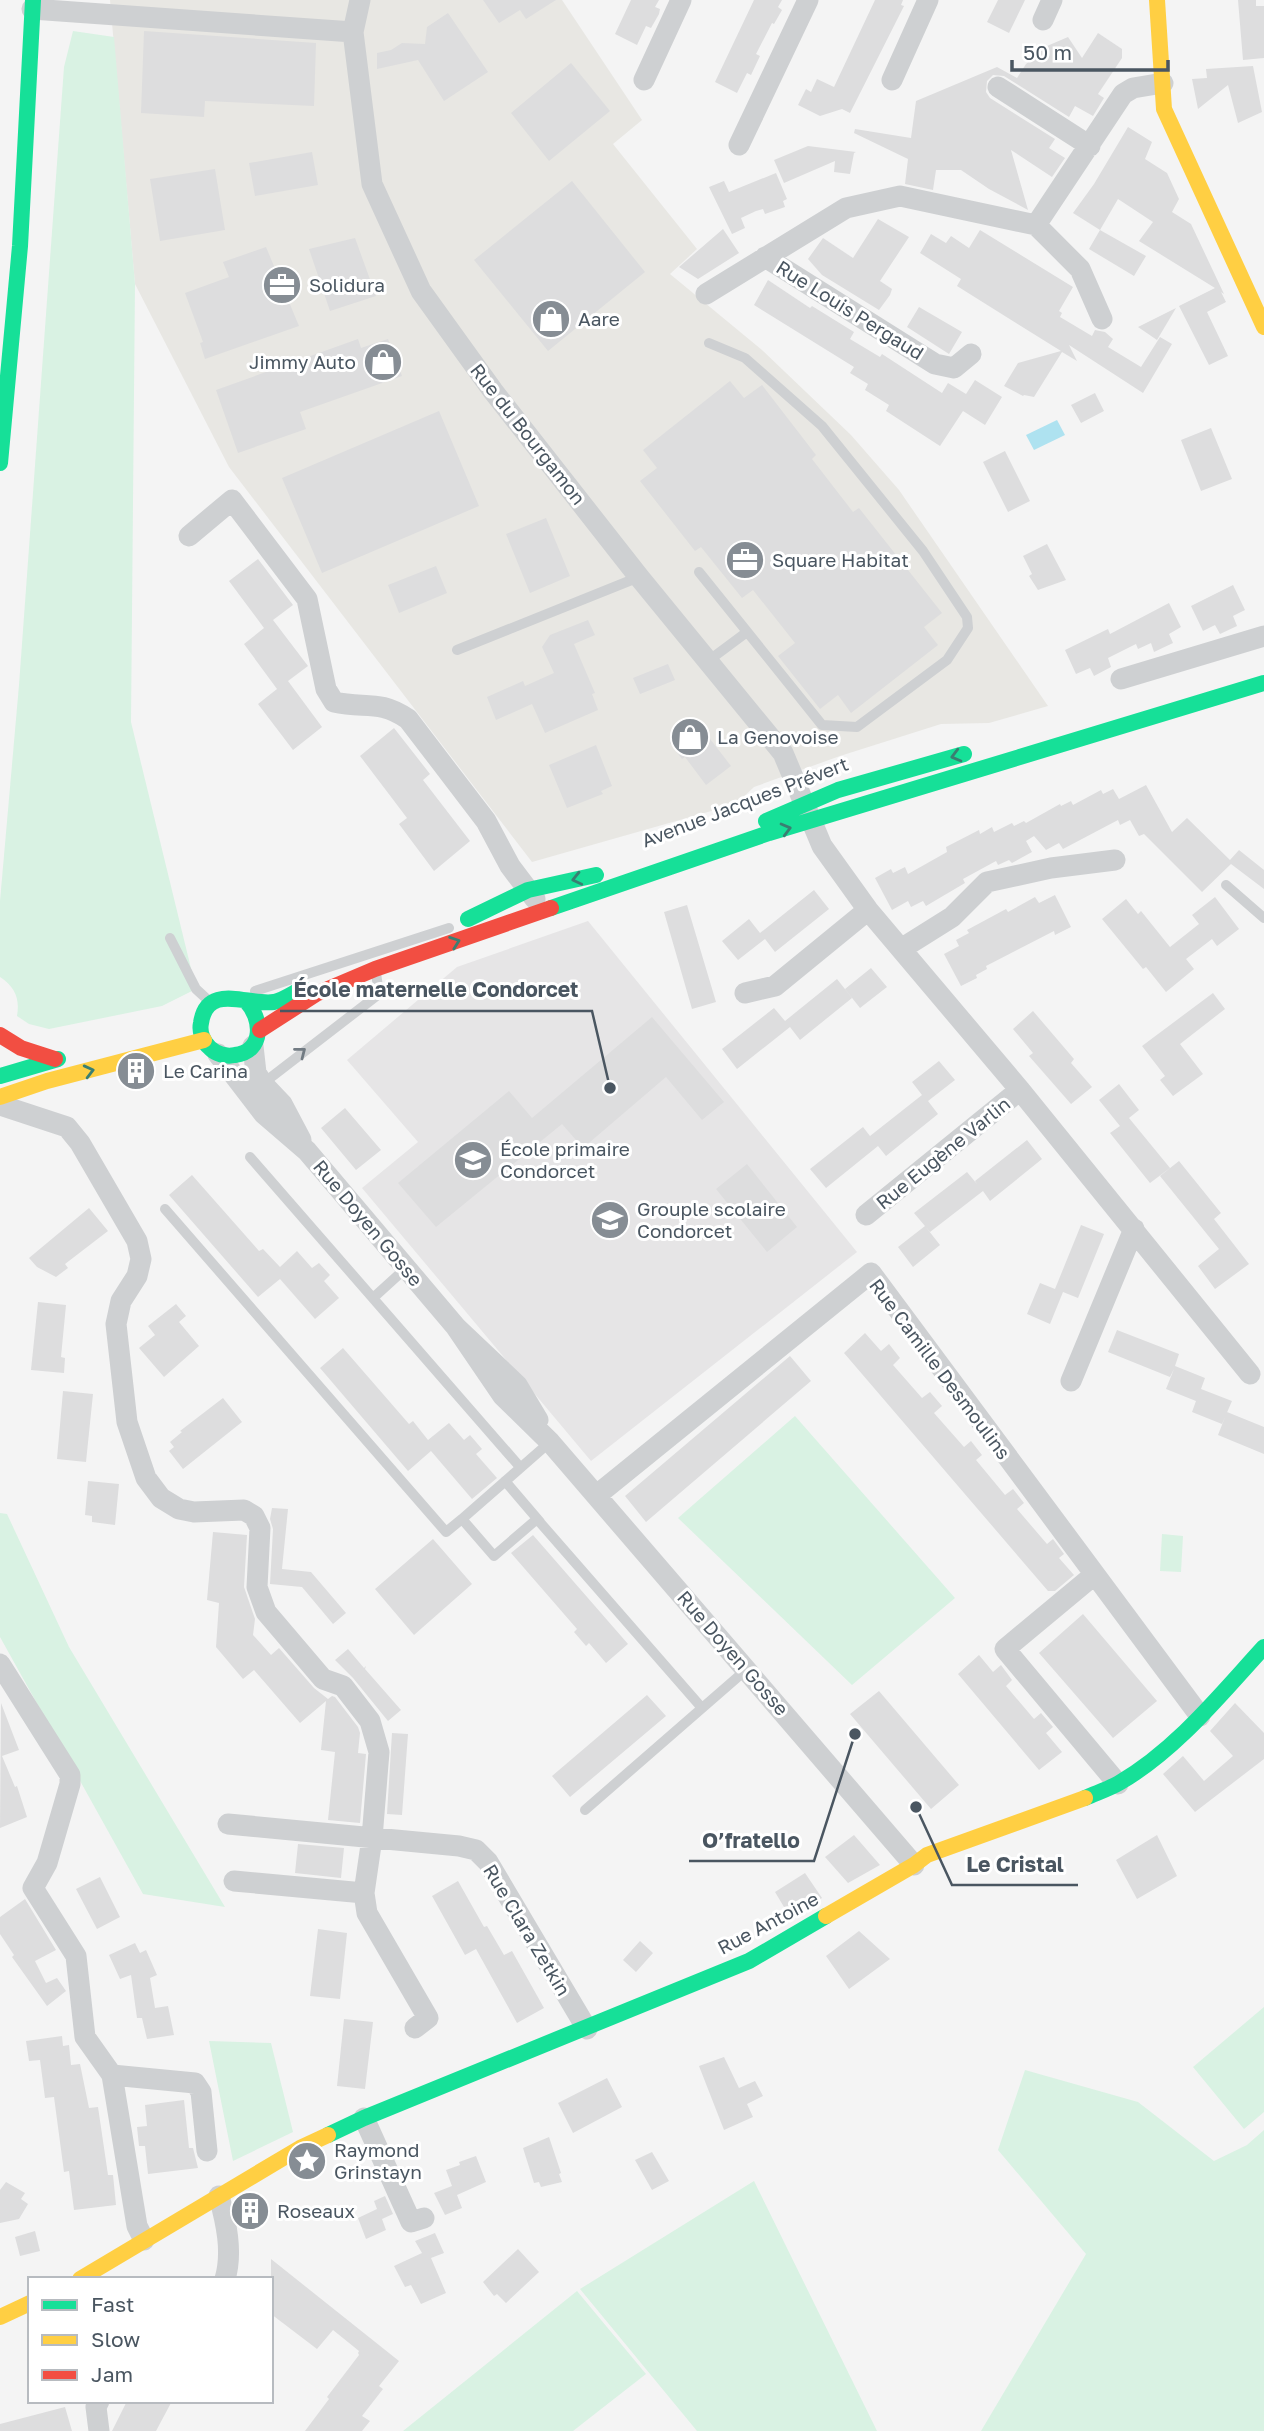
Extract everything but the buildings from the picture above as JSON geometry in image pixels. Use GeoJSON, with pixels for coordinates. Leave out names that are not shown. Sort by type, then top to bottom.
{"type":"FeatureCollection","features":[{"type":"Feature","properties":{"kind":"main road"},"geometry":{"type":"LineString","coordinates":[[1157,0],[1164,109],[1264,327]]}},
{"type":"Feature","properties":{"kind":"main road"},"geometry":{"type":"LineString","coordinates":[[0,463],[20,246],[32,4]]}},
{"type":"Feature","properties":{"kind":"main road","name":"Avenue Jacques Prévert"},"geometry":{"type":"LineString","coordinates":[[242,1000],[275,1002],[299,989],[543,911],[769,834],[1264,683]]}},
{"type":"Feature","properties":{"kind":"main road","name":"Avenue Jacques Prévert"},"geometry":{"type":"LineString","coordinates":[[256,1038],[316,994],[528,890],[634,866],[765,822],[803,802],[866,780],[986,749],[1072,740]]}},
{"type":"Feature","properties":{"kind":"main road"},"geometry":{"type":"LineString","coordinates":[[0,1097],[47,1082],[211,1047],[237,1056],[256,1038],[257,1014],[242,1000],[219,998],[211,1003],[201,1018],[171,1036],[111,1048]]}},
{"type":"Feature","properties":{"kind":"main road"},"geometry":{"type":"LineString","coordinates":[[201,1018],[200,1026],[211,1047]]}},
{"type":"Feature","properties":{"kind":"main road"},"geometry":{"type":"LineString","coordinates":[[0,1035],[21,1048],[55,1059]]}},
{"type":"Feature","properties":{"kind":"main road"},"geometry":{"type":"LineString","coordinates":[[0,1076],[77,1055]]}},
{"type":"Feature","properties":{"kind":"main road","name":"Rue Antoine"},"geometry":{"type":"LineString","coordinates":[[83,2277],[300,2148],[364,2118],[749,1961],[914,1866],[927,1855],[1071,1804],[1118,1784],[1155,1758],[1200,1716],[1264,1647]]}},
{"type":"Feature","properties":{"kind":"main road"},"geometry":{"type":"LineString","coordinates":[[0,2317],[28,2304]]}},
{"type":"Feature","properties":{"kind":"street","name":"Rue du Bourgamon"},"geometry":{"type":"LineString","coordinates":[[360,0],[353,32],[372,184],[413,278],[493,391],[639,577],[783,753],[812,822]]}},
{"type":"Feature","properties":{"kind":"street"},"geometry":{"type":"LineString","coordinates":[[644,80],[681,0]]}},
{"type":"Feature","properties":{"kind":"street"},"geometry":{"type":"LineString","coordinates":[[738,145],[808,0]]}},
{"type":"Feature","properties":{"kind":"street"},"geometry":{"type":"LineString","coordinates":[[892,80],[928,0]]}},
{"type":"Feature","properties":{"kind":"street"},"geometry":{"type":"LineString","coordinates":[[1043,20],[1052,0]]}},
{"type":"Feature","properties":{"kind":"street"},"geometry":{"type":"LineString","coordinates":[[32,4],[353,32]]}},
{"type":"Feature","properties":{"kind":"street"},"geometry":{"type":"LineString","coordinates":[[1036,225],[1123,94],[1133,88],[1163,83]]}},
{"type":"Feature","properties":{"kind":"street"},"geometry":{"type":"LineString","coordinates":[[998,87],[1090,146]]}},
{"type":"Feature","properties":{"kind":"street"},"geometry":{"type":"LineString","coordinates":[[706,294],[846,208],[900,196],[1036,225],[1080,269],[1102,319]]}},
{"type":"Feature","properties":{"kind":"street","name":"Rue Louis Pergaud"},"geometry":{"type":"LineString","coordinates":[[765,257],[935,364],[954,368],[971,354]]}},
{"type":"Feature","properties":{"kind":"street"},"geometry":{"type":"LineString","coordinates":[[189,536],[232,500],[307,599],[326,689],[334,702],[348,705],[376,704],[394,709],[408,719],[486,821],[510,866],[543,911]]}},
{"type":"Feature","properties":{"kind":"street"},"geometry":{"type":"LineString","coordinates":[[1121,679],[1264,636]]}},
{"type":"Feature","properties":{"kind":"street","name":"Rue Eugène Varlin"},"geometry":{"type":"LineString","coordinates":[[812,822],[822,846],[868,910],[1020,1090],[1250,1374]]}},
{"type":"Feature","properties":{"kind":"street"},"geometry":{"type":"LineString","coordinates":[[901,948],[951,917],[987,882],[1051,868],[1115,860]]}},
{"type":"Feature","properties":{"kind":"street"},"geometry":{"type":"LineString","coordinates":[[745,993],[775,986],[868,910]]}},
{"type":"Feature","properties":{"kind":"street","name":"Rue Doyen Gosse"},"geometry":{"type":"LineString","coordinates":[[256,1038],[255,1089],[264,1114],[307,1151],[456,1327],[517,1385],[550,1442],[914,1866]]}},
{"type":"Feature","properties":{"kind":"street","name":"Rue Doyen Gosse"},"geometry":{"type":"LineString","coordinates":[[211,1047],[255,1089]]}},
{"type":"Feature","properties":{"kind":"street"},"geometry":{"type":"LineString","coordinates":[[47,1082],[43,1094],[51,1122]]}},
{"type":"Feature","properties":{"kind":"street","name":"Rue Eugène Varlin"},"geometry":{"type":"LineString","coordinates":[[866,1215],[1020,1090]]}},
{"type":"Feature","properties":{"kind":"street"},"geometry":{"type":"LineString","coordinates":[[0,1105],[67,1127],[80,1143],[137,1241],[141,1259],[137,1276],[121,1301],[116,1324],[127,1422],[146,1478],[161,1498],[179,1509],[194,1512],[244,1510],[254,1516],[260,1528],[257,1587],[266,1612],[323,1679],[343,1686],[370,1720],[379,1752],[372,1838],[364,1893],[368,1913],[428,2018],[415,2028]]}},
{"type":"Feature","properties":{"kind":"street"},"geometry":{"type":"LineString","coordinates":[[1071,1381],[1133,1229]]}},
{"type":"Feature","properties":{"kind":"street","name":"Rue Camille Desmoulins"},"geometry":{"type":"LineString","coordinates":[[597,1495],[871,1273],[1200,1716]]}},
{"type":"Feature","properties":{"kind":"street"},"geometry":{"type":"LineString","coordinates":[[1094,1575],[1005,1649],[1118,1784]]}},
{"type":"Feature","properties":{"kind":"street"},"geometry":{"type":"LineString","coordinates":[[0,1664],[70,1774],[70,1784],[47,1863],[33,1888],[76,1956],[85,2037],[112,2075],[137,2226],[144,2240]]}},
{"type":"Feature","properties":{"kind":"street","name":"Rue Clara Zetkin"},"geometry":{"type":"LineString","coordinates":[[228,1824],[459,1846],[476,1850],[488,1861],[587,2029]]}},
{"type":"Feature","properties":{"kind":"street"},"geometry":{"type":"LineString","coordinates":[[234,1881],[364,1893]]}},
{"type":"Feature","properties":{"kind":"street"},"geometry":{"type":"LineString","coordinates":[[112,2075],[195,2083],[201,2092],[207,2151]]}},
{"type":"Feature","properties":{"kind":"street"},"geometry":{"type":"LineString","coordinates":[[364,2118],[411,2222],[424,2218]]}},
{"type":"Feature","properties":{"kind":"street"},"geometry":{"type":"LineString","coordinates":[[219,2196],[228,2229],[226,2277]]}},
{"type":"Feature","properties":{"kind":"street"},"geometry":{"type":"LineString","coordinates":[[98,2403],[96,2407],[99,2431]]}},
{"type":"Feature","properties":{"kind":"lane"},"geometry":{"type":"LineString","coordinates":[[699,572],[822,725],[857,727],[947,660],[968,628],[967,617],[923,551],[822,425],[745,358],[709,343]]}},
{"type":"Feature","properties":{"kind":"lane"},"geometry":{"type":"LineString","coordinates":[[457,650],[639,577]]}},
{"type":"Feature","properties":{"kind":"lane"},"geometry":{"type":"LineString","coordinates":[[708,661],[747,632]]}},
{"type":"Feature","properties":{"kind":"lane"},"geometry":{"type":"LineString","coordinates":[[1226,886],[1264,918]]}},
{"type":"Feature","properties":{"kind":"lane"},"geometry":{"type":"LineString","coordinates":[[242,1000],[452,927]]}},
{"type":"Feature","properties":{"kind":"lane"},"geometry":{"type":"LineString","coordinates":[[170,938],[195,989],[211,1003]]}},
{"type":"Feature","properties":{"kind":"lane"},"geometry":{"type":"LineString","coordinates":[[255,1089],[379,994],[374,965]]}},
{"type":"Feature","properties":{"kind":"lane"},"geometry":{"type":"LineString","coordinates":[[250,1157],[520,1467]]}},
{"type":"Feature","properties":{"kind":"lane"},"geometry":{"type":"LineString","coordinates":[[165,1209],[446,1532],[550,1442]]}},
{"type":"Feature","properties":{"kind":"lane"},"geometry":{"type":"LineString","coordinates":[[373,1298],[406,1269]]}},
{"type":"Feature","properties":{"kind":"lane"},"geometry":{"type":"LineString","coordinates":[[505,1481],[702,1709]]}},
{"type":"Feature","properties":{"kind":"lane"},"geometry":{"type":"LineString","coordinates":[[461,1519],[494,1556],[537,1519],[540,1522]]}},
{"type":"Feature","properties":{"kind":"lane"},"geometry":{"type":"LineString","coordinates":[[585,1810],[747,1669]]}},
{"type":"Feature","properties":{"kind":"shaded area"},"geometry":{"type":"Polygon","coordinates":[[[110,0],[562,0],[642,120],[613,144],[697,249],[670,274],[762,350],[851,435],[899,490],[1048,706],[989,723],[941,724],[754,787],[736,804],[532,862],[229,467],[135,284],[110,0]]]}},
{"type":"Feature","properties":{"kind":"shaded area","name":"Grouple scolaire Condorcet"},"geometry":{"type":"Polygon","coordinates":[[[588,921],[857,1252],[591,1461],[362,1188],[418,1142],[347,1060],[457,967],[588,921]]]}},
{"type":"Feature","properties":{"kind":"green space"},"geometry":{"type":"Polygon","coordinates":[[[73,31],[114,37],[135,284],[131,722],[196,989],[162,1006],[49,1029],[29,1024],[17,1016],[15,994],[0,977],[0,901],[19,685],[64,67],[73,31]]]}},
{"type":"Feature","properties":{"kind":"green space"},"geometry":{"type":"Polygon","coordinates":[[[795,1416],[955,1598],[852,1685],[678,1518],[795,1416]]]}},
{"type":"Feature","properties":{"kind":"green space"},"geometry":{"type":"Polygon","coordinates":[[[0,1513],[7,1514],[69,1647],[225,1907],[143,1894],[0,1637],[0,1513]]]}},
{"type":"Feature","properties":{"kind":"green space"},"geometry":{"type":"Polygon","coordinates":[[[1162,1534],[1183,1536],[1181,1572],[1160,1571],[1162,1534]]]}},
{"type":"Feature","properties":{"kind":"green space"},"geometry":{"type":"Polygon","coordinates":[[[1264,2007],[1264,2112],[1244,2129],[1193,2067],[1264,2007]]]}},
{"type":"Feature","properties":{"kind":"green space"},"geometry":{"type":"Polygon","coordinates":[[[209,2041],[271,2043],[293,2132],[233,2161],[209,2041]]]}},
{"type":"Feature","properties":{"kind":"green space"},"geometry":{"type":"Polygon","coordinates":[[[1025,2070],[1138,2102],[1214,2161],[1247,2145],[1264,2130],[1264,2431],[981,2431],[1086,2254],[998,2150],[1025,2070]]]}},
{"type":"Feature","properties":{"kind":"green space"},"geometry":{"type":"Polygon","coordinates":[[[754,2181],[877,2431],[697,2431],[580,2289],[754,2181]]]}},
{"type":"Feature","properties":{"kind":"green space"},"geometry":{"type":"Polygon","coordinates":[[[577,2291],[646,2374],[573,2431],[403,2431],[577,2291]]]}},
{"type":"Feature","properties":{"kind":"water"},"geometry":{"type":"Polygon","coordinates":[[[1057,420],[1065,435],[1034,450],[1026,435],[1057,420]]]}},
{"type":"Feature","properties":{"kind":"traffic: fast"},"geometry":{"type":"LineString","coordinates":[[0,463],[20,246],[33,0]]}},
{"type":"Feature","properties":{"kind":"traffic: fast"},"geometry":{"type":"LineString","coordinates":[[551,908],[769,833],[1264,683]]}},
{"type":"Feature","properties":{"kind":"traffic: fast"},"geometry":{"type":"LineString","coordinates":[[766,821],[838,790],[964,754]]}},
{"type":"Feature","properties":{"kind":"traffic: fast"},"geometry":{"type":"LineString","coordinates":[[468,919],[528,890],[596,875]]}},
{"type":"Feature","properties":{"kind":"traffic: fast"},"geometry":{"type":"LineString","coordinates":[[246,1001],[255,1016],[258,1033],[256,1041],[245,1052],[235,1055],[215,1052],[205,1043],[201,1030],[205,1010],[211,1003],[220,999],[274,1002],[303,988]]}},
{"type":"Feature","properties":{"kind":"traffic: fast"},"geometry":{"type":"LineString","coordinates":[[0,1076],[58,1059]]}},
{"type":"Feature","properties":{"kind":"traffic: fast"},"geometry":{"type":"LineString","coordinates":[[1085,1798],[1119,1783],[1160,1755],[1196,1721],[1264,1647]]}},
{"type":"Feature","properties":{"kind":"traffic: fast"},"geometry":{"type":"LineString","coordinates":[[328,2135],[749,1961],[826,1916]]}},
{"type":"Feature","properties":{"kind":"traffic: slow"},"geometry":{"type":"LineString","coordinates":[[1157,0],[1164,109],[1264,327]]}},
{"type":"Feature","properties":{"kind":"traffic: slow"},"geometry":{"type":"LineString","coordinates":[[0,1097],[47,1081],[204,1040]]}},
{"type":"Feature","properties":{"kind":"traffic: slow"},"geometry":{"type":"LineString","coordinates":[[826,1916],[927,1855],[1085,1798]]}},
{"type":"Feature","properties":{"kind":"traffic: slow"},"geometry":{"type":"LineString","coordinates":[[83,2277],[300,2148],[328,2135]]}},
{"type":"Feature","properties":{"kind":"traffic: slow"},"geometry":{"type":"LineString","coordinates":[[0,2317],[28,2304]]}},
{"type":"Feature","properties":{"kind":"traffic: jam"},"geometry":{"type":"LineString","coordinates":[[260,1030],[316,994],[375,969],[551,908]]}},
{"type":"Feature","properties":{"kind":"traffic: jam"},"geometry":{"type":"LineString","coordinates":[[0,1035],[21,1048],[55,1059]]}},
{"type":"Feature","properties":{"kind":"place","name":"Solidura"},"geometry":{"type":"Point","coordinates":[282,285]}},
{"type":"Feature","properties":{"kind":"place","name":"Aare"},"geometry":{"type":"Point","coordinates":[551,319]}},
{"type":"Feature","properties":{"kind":"place","name":"Jimmy Auto"},"geometry":{"type":"Point","coordinates":[383,362]}},
{"type":"Feature","properties":{"kind":"place","name":"Square Habitat"},"geometry":{"type":"Point","coordinates":[745,560]}},
{"type":"Feature","properties":{"kind":"place","name":"La Genovoise"},"geometry":{"type":"Point","coordinates":[690,737]}},
{"type":"Feature","properties":{"kind":"place","name":"Le Carina"},"geometry":{"type":"Point","coordinates":[136,1071]}},
{"type":"Feature","properties":{"kind":"place","name":"École maternelle Condorcet"},"geometry":{"type":"Point","coordinates":[610,1088]}},
{"type":"Feature","properties":{"kind":"place","name":"École primaire Condorcet"},"geometry":{"type":"Point","coordinates":[473,1160]}},
{"type":"Feature","properties":{"kind":"place","name":"Grouple scolaire Condorcet"},"geometry":{"type":"Point","coordinates":[610,1220]}},
{"type":"Feature","properties":{"kind":"place","name":"O’fratello"},"geometry":{"type":"Point","coordinates":[855,1734]}},
{"type":"Feature","properties":{"kind":"place","name":"Le Cristal"},"geometry":{"type":"Point","coordinates":[916,1807]}},
{"type":"Feature","properties":{"kind":"place","name":"Raymond Grinstayn"},"geometry":{"type":"Point","coordinates":[307,2161]}},
{"type":"Feature","properties":{"kind":"place","name":"Roseaux"},"geometry":{"type":"Point","coordinates":[250,2211]}}]}
